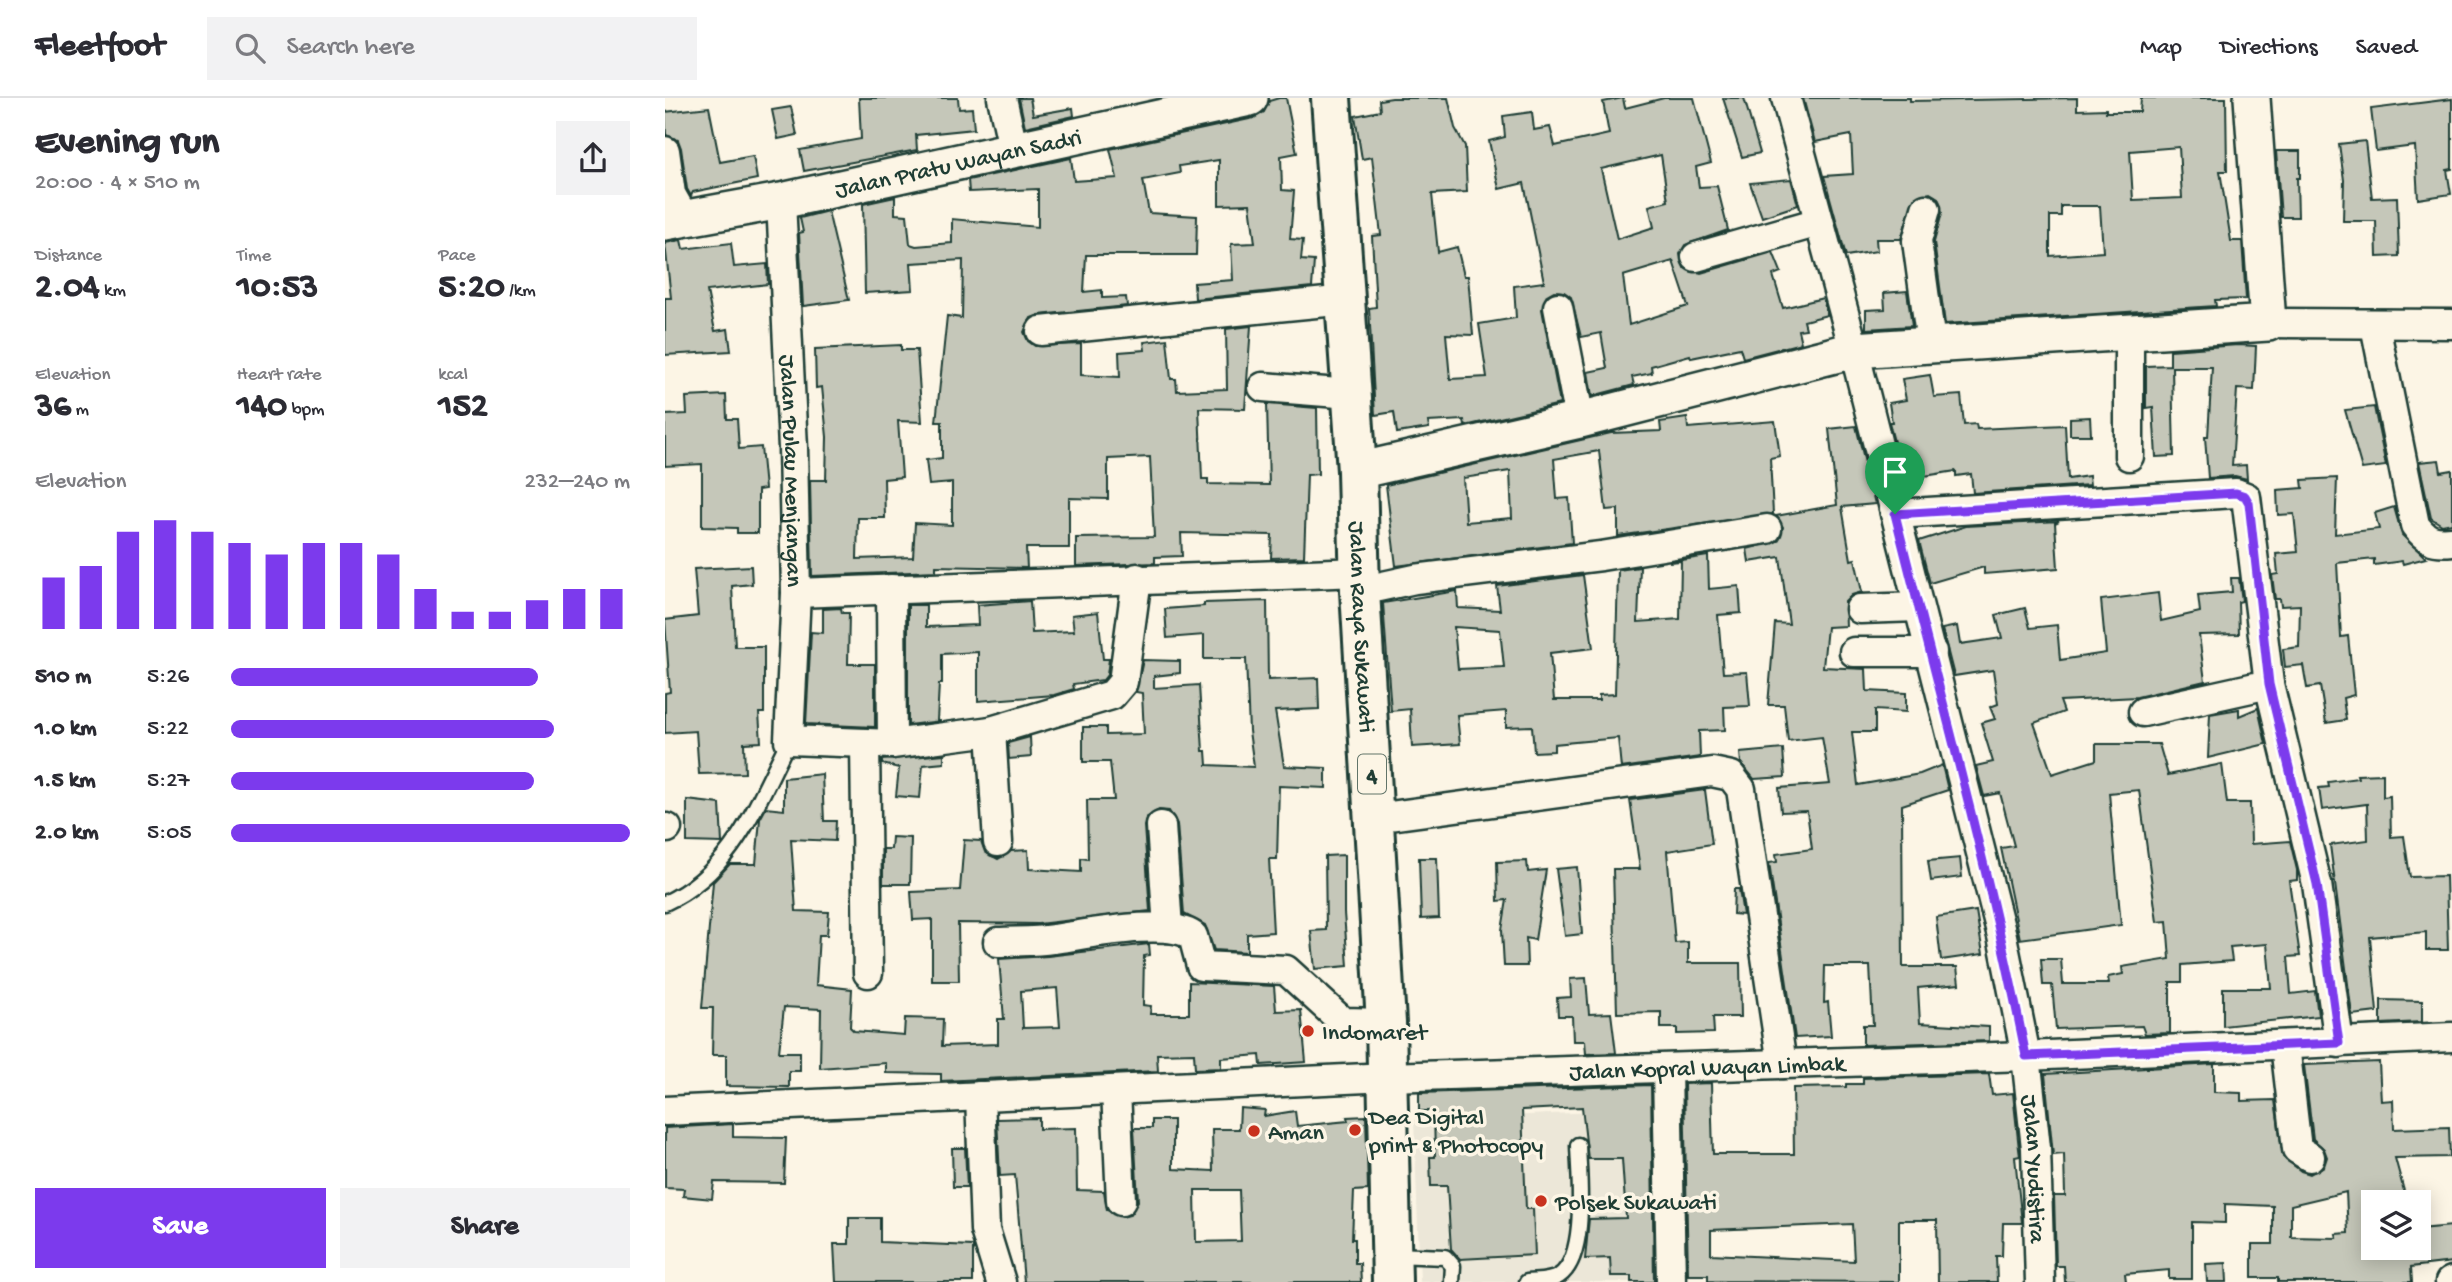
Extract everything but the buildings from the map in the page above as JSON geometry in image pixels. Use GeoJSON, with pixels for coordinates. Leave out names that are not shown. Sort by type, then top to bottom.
{"type":"FeatureCollection","features":[{"type":"Feature","properties":{"kind":"highway","name":"Jalan Raya Sukawati"},"geometry":{"type":"LineString","coordinates":[[1331,98],[1357,471],[1360,582],[1386,1023],[1392,1268]]}},
{"type":"Feature","properties":{"kind":"street"},"geometry":{"type":"LineString","coordinates":[[1002,98],[1013,148]]}},
{"type":"Feature","properties":{"kind":"street","name":"Jalan Pratu Wayan Sadri"},"geometry":{"type":"LineString","coordinates":[[675,220],[781,201],[1250,98]]}},
{"type":"Feature","properties":{"kind":"street","name":"Jalan Yudistira"},"geometry":{"type":"LineString","coordinates":[[1786,98],[1854,350],[2002,936],[2026,1056],[2036,1148],[2040,1282]]}},
{"type":"Feature","properties":{"kind":"street"},"geometry":{"type":"LineString","coordinates":[[2252,98],[2268,323]]}},
{"type":"Feature","properties":{"kind":"street"},"geometry":{"type":"LineString","coordinates":[[665,151],[675,220]]}},
{"type":"Feature","properties":{"kind":"street","name":"Jalan Pulau Menjangan"},"geometry":{"type":"LineString","coordinates":[[781,201],[793,448],[796,593],[789,740]]}},
{"type":"Feature","properties":{"kind":"street"},"geometry":{"type":"LineString","coordinates":[[1926,209],[1917,241],[1931,343]]}},
{"type":"Feature","properties":{"kind":"street"},"geometry":{"type":"LineString","coordinates":[[1696,257],[1819,222]]}},
{"type":"Feature","properties":{"kind":"street"},"geometry":{"type":"LineString","coordinates":[[1041,331],[1346,300]]}},
{"type":"Feature","properties":{"kind":"street"},"geometry":{"type":"LineString","coordinates":[[1557,307],[1580,419]]}},
{"type":"Feature","properties":{"kind":"street"},"geometry":{"type":"LineString","coordinates":[[1357,471],[1580,419],[1854,350],[2268,323],[2452,324]]}},
{"type":"Feature","properties":{"kind":"street"},"geometry":{"type":"LineString","coordinates":[[2375,325],[2415,525],[2423,536],[2434,543],[2452,541]]}},
{"type":"Feature","properties":{"kind":"street"},"geometry":{"type":"LineString","coordinates":[[2129,332],[2129,456]]}},
{"type":"Feature","properties":{"kind":"street"},"geometry":{"type":"LineString","coordinates":[[1262,387],[1351,394]]}},
{"type":"Feature","properties":{"kind":"street"},"geometry":{"type":"LineString","coordinates":[[1895,514],[2243,495],[2249,503],[2269,684],[2317,884],[2339,1043]]}},
{"type":"Feature","properties":{"kind":"street"},"geometry":{"type":"LineString","coordinates":[[796,593],[1137,578],[1360,582],[1415,579],[1601,556],[1767,529]]}},
{"type":"Feature","properties":{"kind":"street"},"geometry":{"type":"LineString","coordinates":[[789,740],[879,743],[991,731],[1119,690],[1123,682],[1137,578]]}},
{"type":"Feature","properties":{"kind":"street"},"geometry":{"type":"LineString","coordinates":[[868,973],[879,743],[891,590]]}},
{"type":"Feature","properties":{"kind":"street"},"geometry":{"type":"LineString","coordinates":[[1860,609],[1918,607]]}},
{"type":"Feature","properties":{"kind":"street"},"geometry":{"type":"LineString","coordinates":[[1854,652],[1931,652]]}},
{"type":"Feature","properties":{"kind":"street"},"geometry":{"type":"LineString","coordinates":[[2143,712],[2269,684]]}},
{"type":"Feature","properties":{"kind":"street"},"geometry":{"type":"LineString","coordinates":[[991,731],[998,842]]}},
{"type":"Feature","properties":{"kind":"street"},"geometry":{"type":"LineString","coordinates":[[1375,818],[1712,772],[1731,776],[1741,789],[1782,1064]]}},
{"type":"Feature","properties":{"kind":"street"},"geometry":{"type":"LineString","coordinates":[[1161,826],[1168,928]]}},
{"type":"Feature","properties":{"kind":"street"},"geometry":{"type":"LineString","coordinates":[[999,942],[1052,940],[1098,930],[1168,928],[1193,936],[1198,962],[1204,967],[1286,970],[1343,1022],[1386,1023]]}},
{"type":"Feature","properties":{"kind":"street","name":"Jalan Kopral Wayan Limbak"},"geometry":{"type":"LineString","coordinates":[[665,1111],[1388,1077],[2026,1056],[2452,1037]]}},
{"type":"Feature","properties":{"kind":"street"},"geometry":{"type":"LineString","coordinates":[[2285,1045],[2297,1149],[2305,1157],[2310,1157]]}},
{"type":"Feature","properties":{"kind":"street"},"geometry":{"type":"LineString","coordinates":[[1668,1069],[1671,1282]]}},
{"type":"Feature","properties":{"kind":"street"},"geometry":{"type":"LineString","coordinates":[[1116,1090],[1121,1201]]}},
{"type":"Feature","properties":{"kind":"street"},"geometry":{"type":"LineString","coordinates":[[980,1096],[985,1230],[1001,1282]]}},
{"type":"Feature","properties":{"kind":"lane"},"geometry":{"type":"LineString","coordinates":[[665,903],[708,877],[732,850],[789,740]]}},
{"type":"Feature","properties":{"kind":"lane"},"geometry":{"type":"LineString","coordinates":[[1527,1282],[1557,1277],[1565,1270],[1576,1248],[1578,1145]]}},
{"type":"Feature","properties":{"kind":"lane"},"geometry":{"type":"LineString","coordinates":[[1392,1268],[1445,1257],[1453,1266],[1452,1282]]}},
{"type":"Feature","properties":{"kind":"shaded area","name":"Polsek Sukawati"},"geometry":{"type":"Polygon","coordinates":[[[1662,1109],[1667,1282],[1420,1282],[1414,1120],[1662,1109]]]}},
{"type":"Feature","properties":{"kind":"place","name":"Indomaret"},"geometry":{"type":"Point","coordinates":[1308,1031]}},
{"type":"Feature","properties":{"kind":"place","name":"Dea Digital print & Photocopy"},"geometry":{"type":"Point","coordinates":[1355,1130]}},
{"type":"Feature","properties":{"kind":"place","name":"Aman"},"geometry":{"type":"Point","coordinates":[1254,1131]}},
{"type":"Feature","properties":{"kind":"place","name":"Polsek Sukawati"},"geometry":{"type":"Point","coordinates":[1541,1201]}},
{"type":"Feature","properties":{"kind":"route"},"geometry":{"type":"LineString","coordinates":[[2236,493],[2245,496],[2249,503],[2269,684],[2317,884],[2339,1043],[2026,1056],[2002,936],[1970,803],[1895,514],[2236,493]]}}]}
